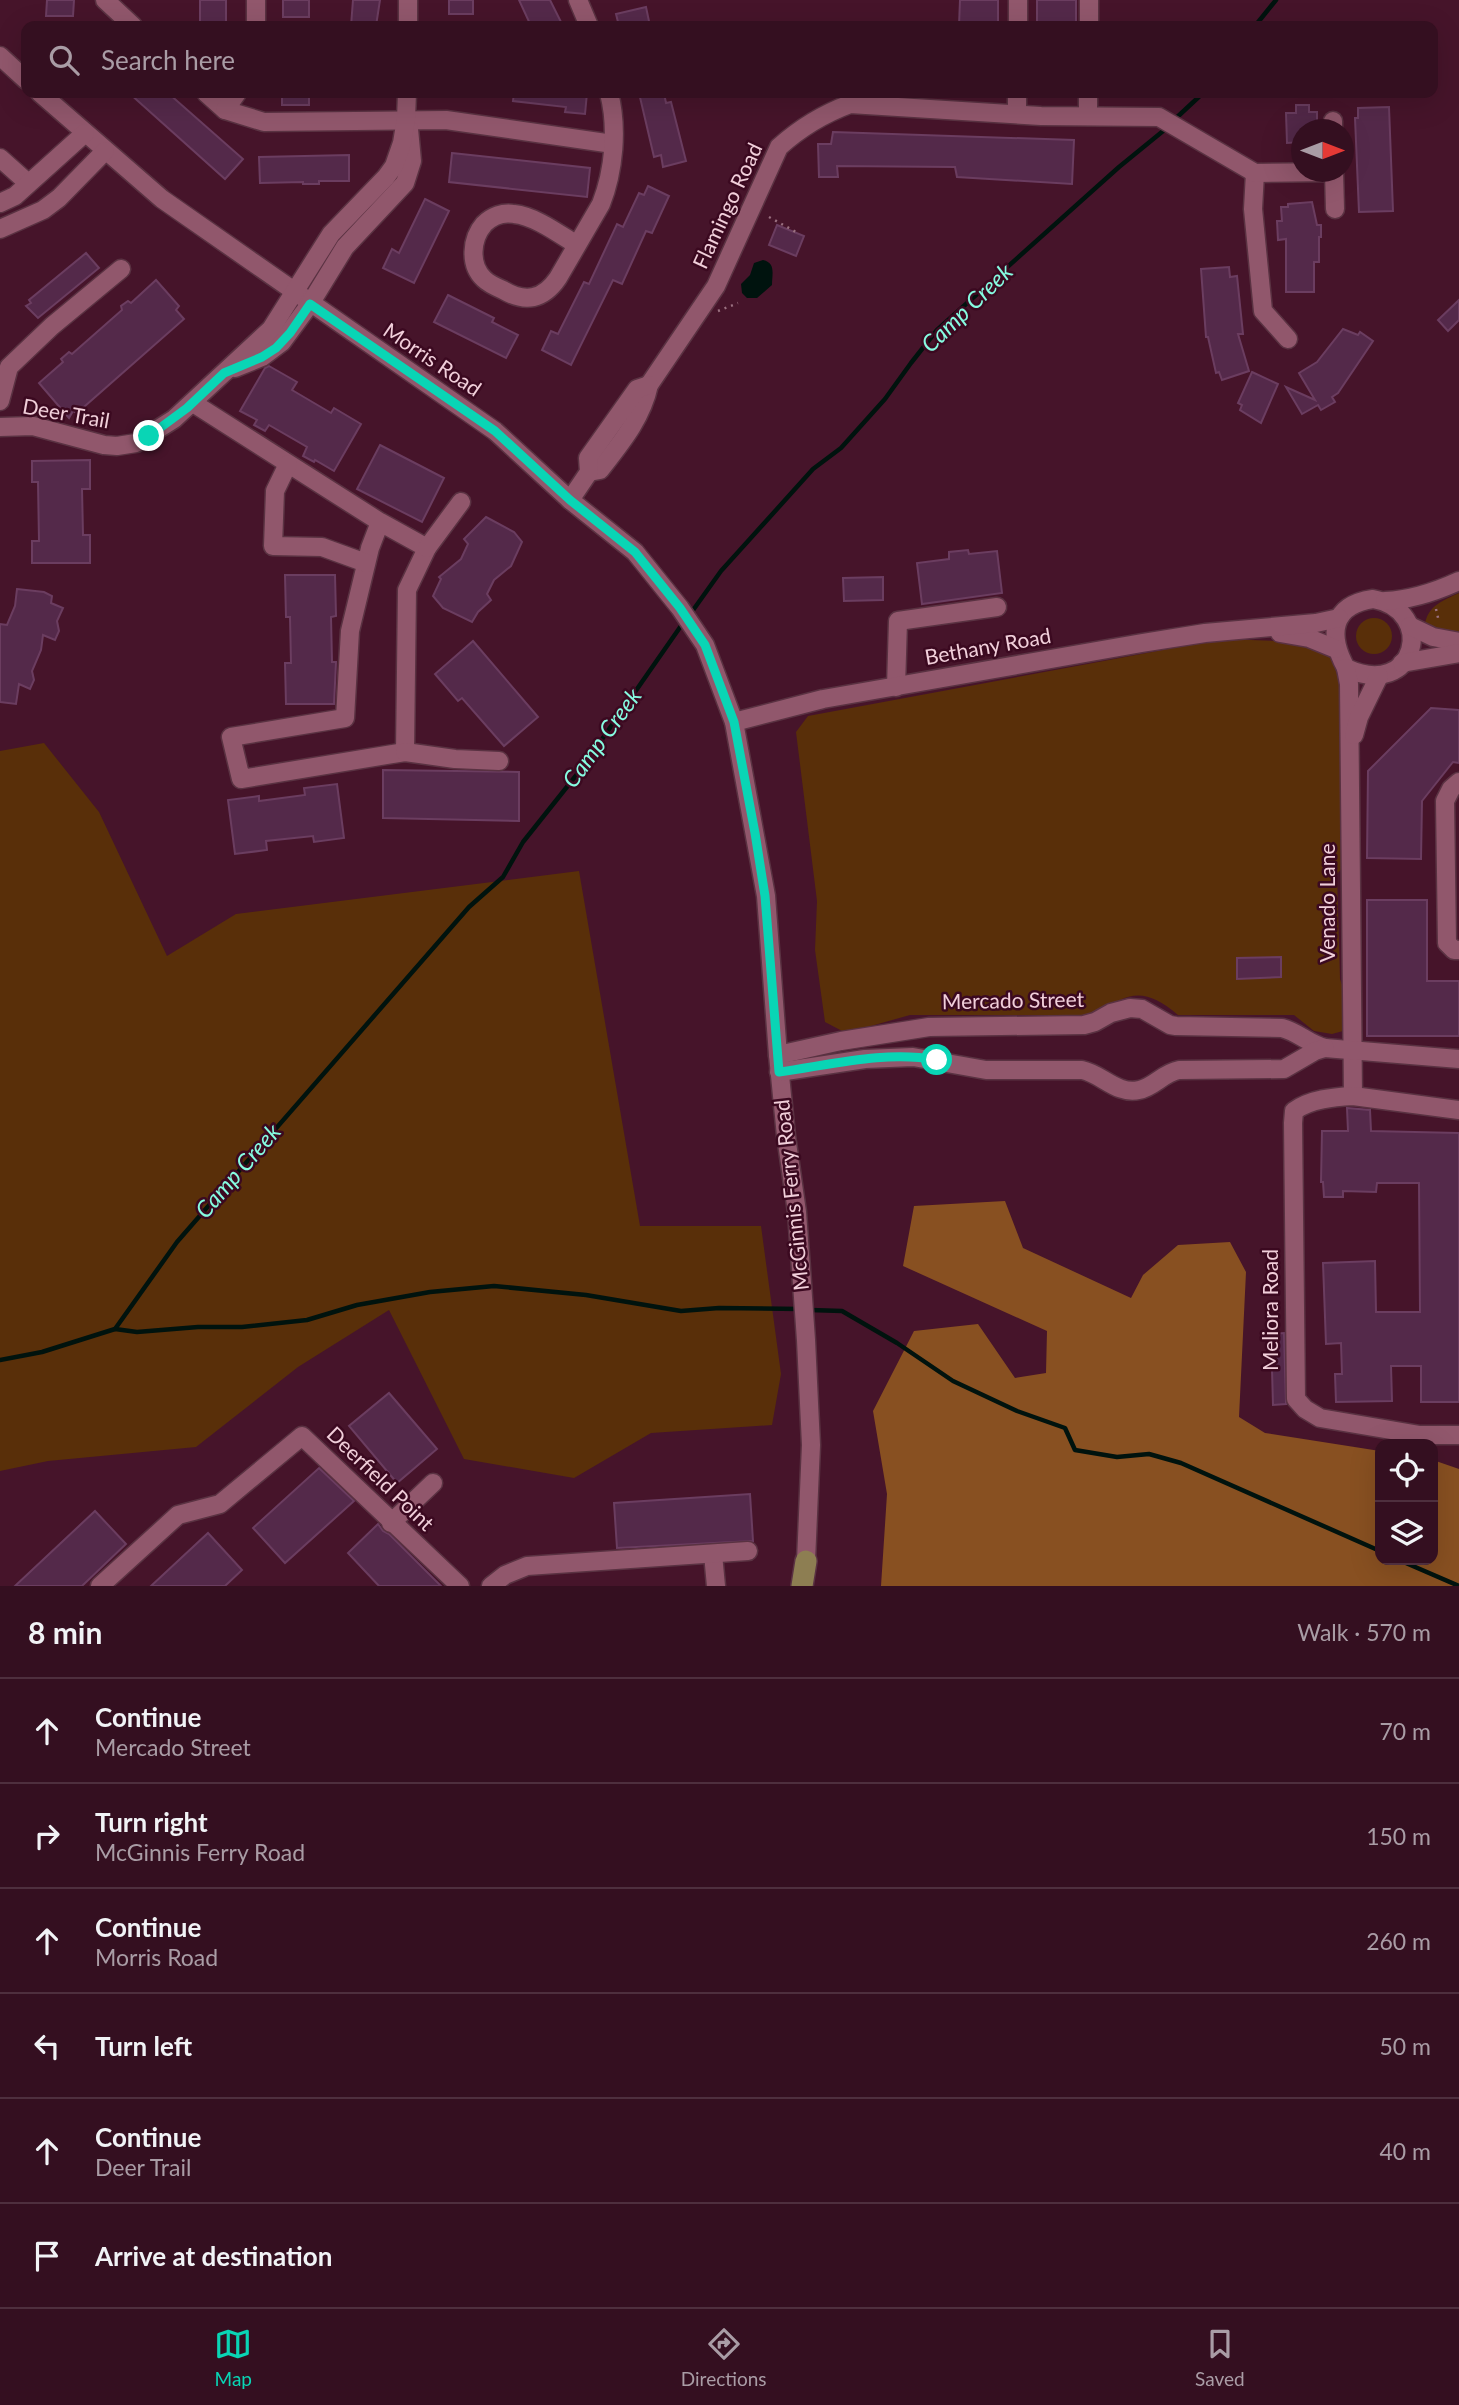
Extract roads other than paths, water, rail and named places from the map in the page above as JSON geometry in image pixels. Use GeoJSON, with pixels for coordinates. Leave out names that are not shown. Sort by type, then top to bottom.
{"type":"FeatureCollection","features":[{"type":"Feature","properties":{"kind":"main road","name":"McGinnis Ferry Road"},"geometry":{"type":"LineString","coordinates":[[802,1586],[806,1561]]}},
{"type":"Feature","properties":{"kind":"street"},"geometry":{"type":"LineString","coordinates":[[105,0],[128,21]]}},
{"type":"Feature","properties":{"kind":"street"},"geometry":{"type":"LineString","coordinates":[[256,0],[256,21]]}},
{"type":"Feature","properties":{"kind":"street"},"geometry":{"type":"LineString","coordinates":[[408,0],[408,21]]}},
{"type":"Feature","properties":{"kind":"street"},"geometry":{"type":"LineString","coordinates":[[578,0],[587,21]]}},
{"type":"Feature","properties":{"kind":"street"},"geometry":{"type":"LineString","coordinates":[[1018,0],[1018,21]]}},
{"type":"Feature","properties":{"kind":"street"},"geometry":{"type":"LineString","coordinates":[[1089,0],[1089,21]]}},
{"type":"Feature","properties":{"kind":"street"},"geometry":{"type":"LineString","coordinates":[[0,56],[21,75]]}},
{"type":"Feature","properties":{"kind":"street","name":"Morris Road"},"geometry":{"type":"LineString","coordinates":[[46,98],[162,199],[495,431],[570,500],[635,552],[680,608],[705,645],[734,722]]}},
{"type":"Feature","properties":{"kind":"street"},"geometry":{"type":"LineString","coordinates":[[212,98],[225,110],[253,120],[275,123],[446,120],[612,144]]}},
{"type":"Feature","properties":{"kind":"street"},"geometry":{"type":"LineString","coordinates":[[225,110],[233,98]]}},
{"type":"Feature","properties":{"kind":"street"},"geometry":{"type":"LineString","coordinates":[[224,373],[276,348],[310,304],[345,247],[405,183],[411,167],[412,153],[406,119],[407,98]]}},
{"type":"Feature","properties":{"kind":"street"},"geometry":{"type":"LineString","coordinates":[[577,245],[524,216],[502,214],[486,222],[477,237],[473,253],[477,269],[487,281],[510,294],[526,299],[541,295],[552,287],[577,245],[605,192],[614,121],[610,98]]}},
{"type":"Feature","properties":{"kind":"street"},"geometry":{"type":"LineString","coordinates":[[1017,98],[1017,114]]}},
{"type":"Feature","properties":{"kind":"street"},"geometry":{"type":"LineString","coordinates":[[1088,98],[1088,116]]}},
{"type":"Feature","properties":{"kind":"street","name":"Flamingo Road"},"geometry":{"type":"LineString","coordinates":[[570,500],[589,472],[588,457],[615,436],[637,388],[649,385],[716,286],[779,147],[793,134],[831,111],[850,104],[1017,114],[1159,117],[1255,173]]}},
{"type":"Feature","properties":{"kind":"street","name":"Deer Trail"},"geometry":{"type":"LineString","coordinates":[[0,427],[33,426],[104,445],[128,445],[149,436],[193,403],[271,328],[331,234],[386,177],[398,156],[406,119]]}},
{"type":"Feature","properties":{"kind":"street"},"geometry":{"type":"LineString","coordinates":[[0,203],[15,196],[85,133]]}},
{"type":"Feature","properties":{"kind":"street"},"geometry":{"type":"LineString","coordinates":[[0,229],[43,210],[59,198],[105,151]]}},
{"type":"Feature","properties":{"kind":"street"},"geometry":{"type":"LineString","coordinates":[[0,159],[28,183]]}},
{"type":"Feature","properties":{"kind":"street"},"geometry":{"type":"LineString","coordinates":[[1288,339],[1263,311],[1253,209],[1255,173],[1291,173]]}},
{"type":"Feature","properties":{"kind":"street"},"geometry":{"type":"LineString","coordinates":[[1334,182],[1335,209]]}},
{"type":"Feature","properties":{"kind":"street"},"geometry":{"type":"LineString","coordinates":[[0,190],[11,185],[28,183]]}},
{"type":"Feature","properties":{"kind":"street"},"geometry":{"type":"LineString","coordinates":[[0,401],[9,367],[52,326],[121,269]]}},
{"type":"Feature","properties":{"kind":"street"},"geometry":{"type":"LineString","coordinates":[[193,403],[380,522],[427,548]]}},
{"type":"Feature","properties":{"kind":"street"},"geometry":{"type":"LineString","coordinates":[[288,464],[275,491],[273,545],[322,547],[366,563]]}},
{"type":"Feature","properties":{"kind":"street"},"geometry":{"type":"LineString","coordinates":[[405,752],[407,590],[427,548],[461,502]]}},
{"type":"Feature","properties":{"kind":"street"},"geometry":{"type":"LineString","coordinates":[[380,522],[366,563],[350,631],[345,718],[231,737],[241,779],[405,752],[455,759],[499,761]]}},
{"type":"Feature","properties":{"kind":"street"},"geometry":{"type":"LineString","coordinates":[[1433,599],[1373,599],[1351,606],[1339,618],[1334,636],[1336,649],[1346,668],[1359,674],[1379,676],[1396,670],[1411,644],[1408,622],[1421,601],[1433,599],[1459,581]]}},
{"type":"Feature","properties":{"kind":"street"},"geometry":{"type":"LineString","coordinates":[[1385,601],[1395,606],[1408,622],[1433,637],[1459,642]]}},
{"type":"Feature","properties":{"kind":"street"},"geometry":{"type":"LineString","coordinates":[[896,687],[898,621],[997,607]]}},
{"type":"Feature","properties":{"kind":"street","name":"Bethany Road"},"geometry":{"type":"LineString","coordinates":[[734,722],[823,699],[1169,638],[1316,623],[1339,618]]}},
{"type":"Feature","properties":{"kind":"street","name":"Bethany Road"},"geometry":{"type":"LineString","coordinates":[[1252,629],[1309,638],[1336,649]]}},
{"type":"Feature","properties":{"kind":"street"},"geometry":{"type":"LineString","coordinates":[[1402,663],[1459,653]]}},
{"type":"Feature","properties":{"kind":"street","name":"Venado Lane"},"geometry":{"type":"LineString","coordinates":[[1346,668],[1349,684],[1352,1049]]}},
{"type":"Feature","properties":{"kind":"street","name":"Venado Lane"},"geometry":{"type":"LineString","coordinates":[[1350,756],[1359,717],[1379,676]]}},
{"type":"Feature","properties":{"kind":"street","name":"McGinnis Ferry Road"},"geometry":{"type":"LineString","coordinates":[[734,722],[765,896],[778,1064],[800,1251],[811,1445],[806,1561]]}},
{"type":"Feature","properties":{"kind":"street"},"geometry":{"type":"LineString","coordinates":[[1459,782],[1451,789],[1445,801],[1447,943],[1454,950],[1459,950]]}},
{"type":"Feature","properties":{"kind":"street","name":"Mercado Street"},"geometry":{"type":"LineString","coordinates":[[778,1064],[841,1041],[938,1026],[1084,1025],[1116,1012],[1135,1008],[1176,1026],[1282,1028],[1325,1048],[1459,1059]]}},
{"type":"Feature","properties":{"kind":"street","name":"Mercado Street"},"geometry":{"type":"LineString","coordinates":[[778,1064],[913,1057],[986,1070],[1082,1070],[1096,1074],[1122,1090],[1133,1091],[1179,1070],[1284,1069],[1325,1048]]}},
{"type":"Feature","properties":{"kind":"street"},"geometry":{"type":"LineString","coordinates":[[1352,1049],[1353,1096]]}},
{"type":"Feature","properties":{"kind":"street","name":"Meliora Road"},"geometry":{"type":"LineString","coordinates":[[1459,1110],[1353,1096],[1301,1105],[1294,1111],[1296,1399],[1305,1409],[1320,1418],[1420,1435],[1459,1435]]}},
{"type":"Feature","properties":{"kind":"street","name":"Deerfield Point"},"geometry":{"type":"LineString","coordinates":[[100,1586],[178,1515],[220,1504],[302,1436],[460,1586]]}},
{"type":"Feature","properties":{"kind":"street"},"geometry":{"type":"LineString","coordinates":[[391,1523],[433,1483]]}},
{"type":"Feature","properties":{"kind":"street"},"geometry":{"type":"LineString","coordinates":[[491,1586],[505,1575],[527,1566],[748,1552]]}},
{"type":"Feature","properties":{"kind":"street"},"geometry":{"type":"LineString","coordinates":[[713,1554],[716,1586]]}},
{"type":"Feature","properties":{"kind":"waterway","name":"Camp Creek"},"geometry":{"type":"LineString","coordinates":[[1259,21],[1276,0]]}},
{"type":"Feature","properties":{"kind":"waterway","name":"Camp Creek"},"geometry":{"type":"LineString","coordinates":[[1174,120],[1198,98]]}},
{"type":"Feature","properties":{"kind":"waterway","name":"Camp Creek"},"geometry":{"type":"LineString","coordinates":[[691,613],[721,571],[813,469],[841,448],[885,399],[937,330],[1119,167],[1168,127]]}},
{"type":"Feature","properties":{"kind":"waterway","name":"Camp Creek"},"geometry":{"type":"LineString","coordinates":[[0,1360],[42,1352],[115,1329],[177,1242],[469,907],[503,877],[523,842],[582,768],[683,623]]}},
{"type":"Feature","properties":{"kind":"waterway"},"geometry":{"type":"LineString","coordinates":[[115,1329],[137,1332],[242,1327],[307,1320],[357,1305],[430,1292],[494,1286],[586,1295],[681,1311],[719,1308],[801,1309]]}},
{"type":"Feature","properties":{"kind":"waterway"},"geometry":{"type":"LineString","coordinates":[[810,1310],[842,1311],[897,1343],[953,1381],[1017,1411],[1065,1428],[1075,1450],[1117,1457],[1149,1454],[1181,1463],[1375,1549]]}},
{"type":"Feature","properties":{"kind":"waterway"},"geometry":{"type":"LineString","coordinates":[[1411,1565],[1459,1586]]}}]}
